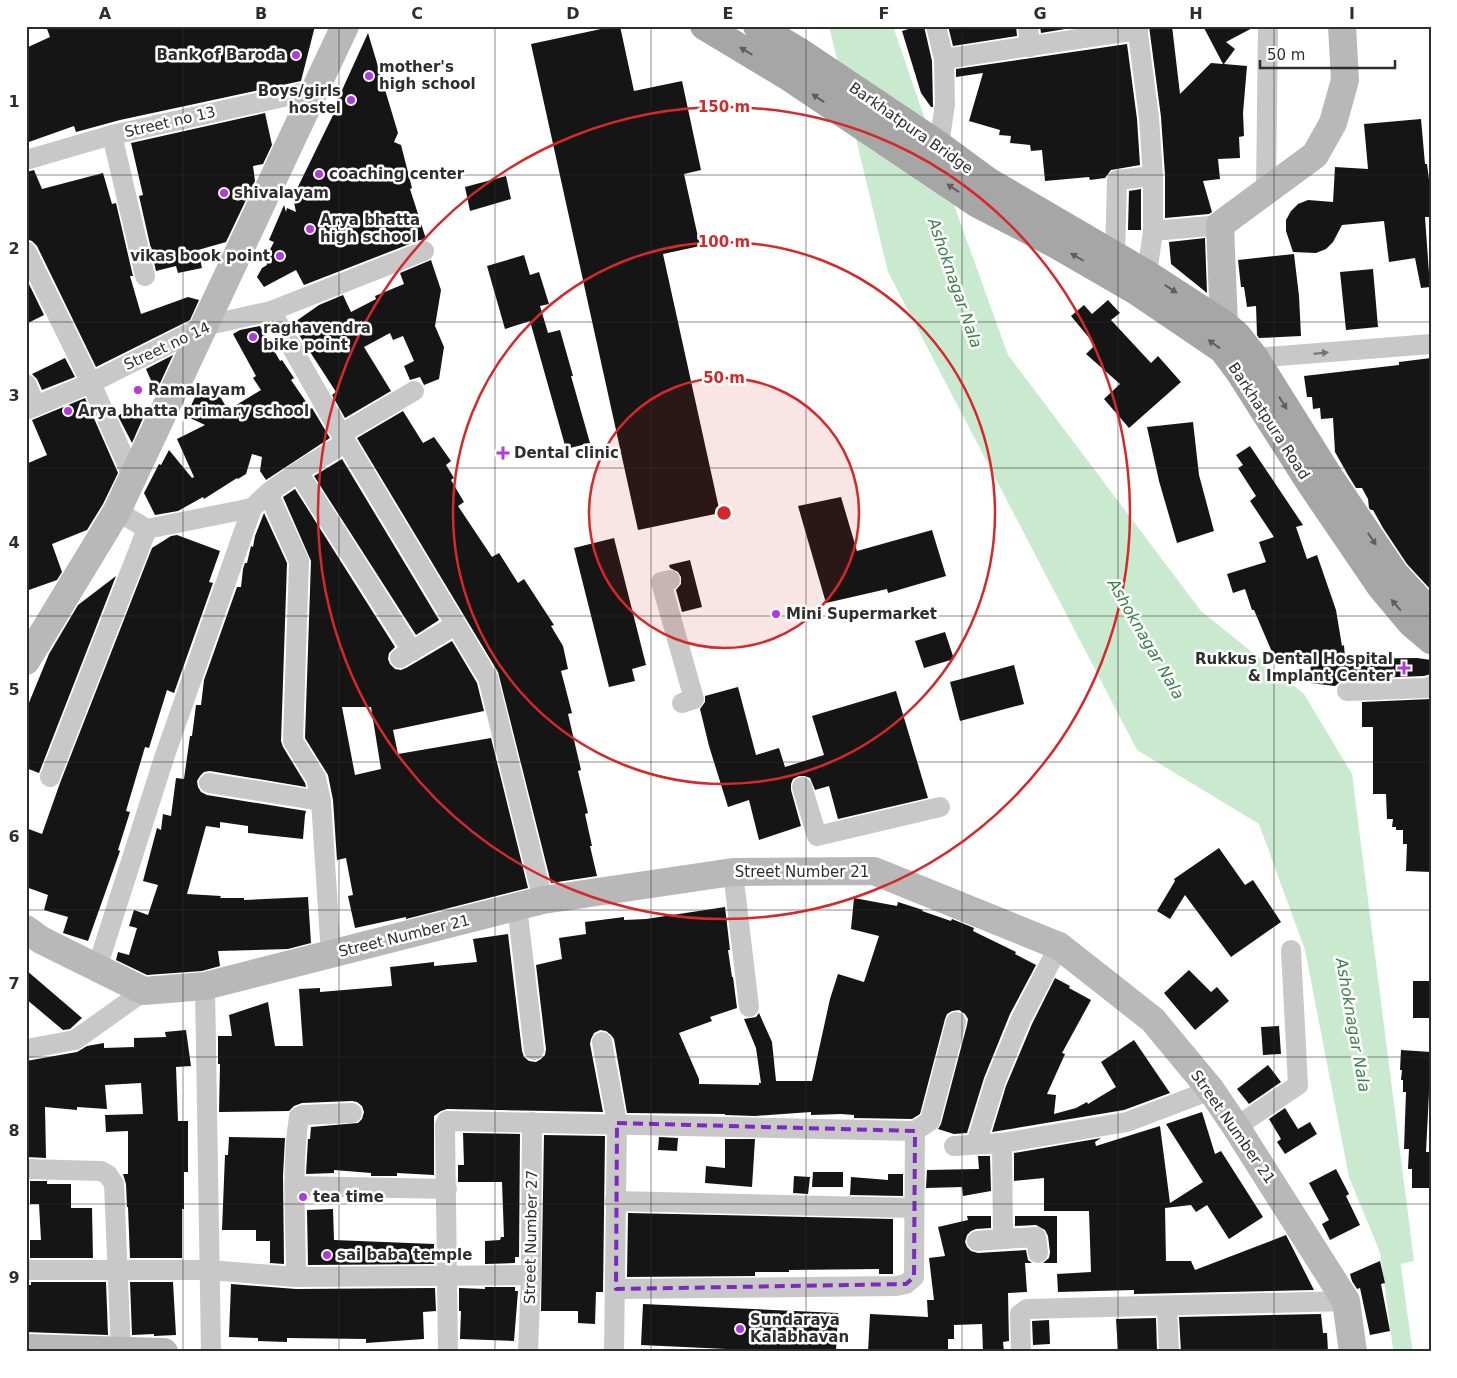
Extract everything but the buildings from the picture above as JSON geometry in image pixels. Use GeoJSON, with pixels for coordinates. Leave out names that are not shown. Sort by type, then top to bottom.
{"type":"FeatureCollection","features":[{"type":"Feature","properties":{"kind":"main road","name":"Barkhatpura Bridge"},"geometry":{"type":"LineString","coordinates":[[704,26],[1017,211]]}},
{"type":"Feature","properties":{"kind":"main road","name":"Barkhatpura Bridge"},"geometry":{"type":"LineString","coordinates":[[757,26],[800,52],[939,145],[982,192]]}},
{"type":"Feature","properties":{"kind":"main road","name":"Barkhatpura Road"},"geometry":{"type":"LineString","coordinates":[[1017,211],[1115,255],[1224,324],[1237,335],[1255,358],[1327,472],[1396,574],[1431,613]]}},
{"type":"Feature","properties":{"kind":"main road","name":"Barkhatpura Road"},"geometry":{"type":"LineString","coordinates":[[1017,211],[1223,350],[1380,586],[1411,623],[1431,640]]}},
{"type":"Feature","properties":{"kind":"street"},"geometry":{"type":"LineString","coordinates":[[26,661],[117,511],[345,26]]}},
{"type":"Feature","properties":{"kind":"street"},"geometry":{"type":"LineString","coordinates":[[936,26],[944,59],[945,104],[939,145]]}},
{"type":"Feature","properties":{"kind":"street"},"geometry":{"type":"LineString","coordinates":[[1028,26],[1030,47]]}},
{"type":"Feature","properties":{"kind":"street"},"geometry":{"type":"LineString","coordinates":[[1266,190],[1268,26]]}},
{"type":"Feature","properties":{"kind":"street"},"geometry":{"type":"LineString","coordinates":[[1153,231],[1220,225],[1315,154],[1333,123],[1345,80],[1342,26]]}},
{"type":"Feature","properties":{"kind":"street"},"geometry":{"type":"LineString","coordinates":[[944,59],[1030,47],[1138,28],[1150,118],[1153,176],[1153,231],[1147,274]]}},
{"type":"Feature","properties":{"kind":"street","name":"Street no 13"},"geometry":{"type":"LineString","coordinates":[[26,160],[112,135],[315,90]]}},
{"type":"Feature","properties":{"kind":"street"},"geometry":{"type":"LineString","coordinates":[[112,135],[145,276]]}},
{"type":"Feature","properties":{"kind":"street"},"geometry":{"type":"LineString","coordinates":[[1115,255],[1116,180],[1153,176]]}},
{"type":"Feature","properties":{"kind":"street"},"geometry":{"type":"LineString","coordinates":[[1220,225],[1224,324]]}},
{"type":"Feature","properties":{"kind":"street"},"geometry":{"type":"LineString","coordinates":[[26,251],[91,383],[133,478]]}},
{"type":"Feature","properties":{"kind":"street","name":"Street no 14"},"geometry":{"type":"LineString","coordinates":[[31,408],[91,383],[204,326],[271,311],[424,251]]}},
{"type":"Feature","properties":{"kind":"street"},"geometry":{"type":"LineString","coordinates":[[271,311],[343,438],[488,678],[543,900]]}},
{"type":"Feature","properties":{"kind":"street"},"geometry":{"type":"LineString","coordinates":[[1255,358],[1431,344]]}},
{"type":"Feature","properties":{"kind":"street"},"geometry":{"type":"LineString","coordinates":[[26,384],[31,408]]}},
{"type":"Feature","properties":{"kind":"street"},"geometry":{"type":"LineString","coordinates":[[97,968],[164,758],[252,508],[268,493],[343,438],[414,390]]}},
{"type":"Feature","properties":{"kind":"street"},"geometry":{"type":"LineString","coordinates":[[298,472],[406,654],[455,625]]}},
{"type":"Feature","properties":{"kind":"street"},"geometry":{"type":"LineString","coordinates":[[268,493],[299,561],[293,741],[316,778],[321,801],[331,955]]}},
{"type":"Feature","properties":{"kind":"street"},"geometry":{"type":"LineString","coordinates":[[117,511],[147,529],[252,508]]}},
{"type":"Feature","properties":{"kind":"street"},"geometry":{"type":"LineString","coordinates":[[50,777],[147,529]]}},
{"type":"Feature","properties":{"kind":"street"},"geometry":{"type":"LineString","coordinates":[[670,580],[661,582],[688,701]]}},
{"type":"Feature","properties":{"kind":"street"},"geometry":{"type":"LineString","coordinates":[[1347,691],[1426,688],[1431,686]]}},
{"type":"Feature","properties":{"kind":"street"},"geometry":{"type":"LineString","coordinates":[[209,783],[321,801]]}},
{"type":"Feature","properties":{"kind":"street"},"geometry":{"type":"LineString","coordinates":[[802,787],[817,836],[940,807]]}},
{"type":"Feature","properties":{"kind":"street","name":"Street Number 21"},"geometry":{"type":"LineString","coordinates":[[144,991],[205,986],[543,900],[733,872],[874,871],[1059,946],[1153,1020],[1211,1090],[1346,1302],[1353,1352]]}},
{"type":"Feature","properties":{"kind":"street"},"geometry":{"type":"LineString","coordinates":[[733,872],[748,1007]]}},
{"type":"Feature","properties":{"kind":"street"},"geometry":{"type":"LineString","coordinates":[[517,906],[534,1050]]}},
{"type":"Feature","properties":{"kind":"street"},"geometry":{"type":"LineString","coordinates":[[26,929],[41,940],[144,991],[75,1040],[26,1049]]}},
{"type":"Feature","properties":{"kind":"street"},"geometry":{"type":"LineString","coordinates":[[976,1144],[995,1082],[1022,1019],[1059,946]]}},
{"type":"Feature","properties":{"kind":"street"},"geometry":{"type":"LineString","coordinates":[[1236,1127],[1298,1085],[1291,950]]}},
{"type":"Feature","properties":{"kind":"street"},"geometry":{"type":"LineString","coordinates":[[205,986],[208,1270],[211,1352]]}},
{"type":"Feature","properties":{"kind":"street"},"geometry":{"type":"LineString","coordinates":[[448,1352],[445,1125],[447,1121],[914,1130],[930,1121],[956,1022]]}},
{"type":"Feature","properties":{"kind":"street"},"geometry":{"type":"LineString","coordinates":[[602,1042],[617,1123],[614,1352]]}},
{"type":"Feature","properties":{"kind":"street"},"geometry":{"type":"LineString","coordinates":[[954,1146],[1002,1142],[1127,1122],[1211,1090]]}},
{"type":"Feature","properties":{"kind":"street"},"geometry":{"type":"LineString","coordinates":[[296,1277],[295,1186],[296,1133],[299,1117],[303,1115],[352,1113]]}},
{"type":"Feature","properties":{"kind":"street","name":"Street Number 27"},"geometry":{"type":"LineString","coordinates":[[528,1352],[531,1275],[532,1122]]}},
{"type":"Feature","properties":{"kind":"street"},"geometry":{"type":"LineString","coordinates":[[616,1289],[896,1286],[906,1284],[914,1277],[914,1130]]}},
{"type":"Feature","properties":{"kind":"street"},"geometry":{"type":"LineString","coordinates":[[1002,1142],[1002,1239]]}},
{"type":"Feature","properties":{"kind":"street"},"geometry":{"type":"LineString","coordinates":[[26,1169],[101,1171],[108,1175],[114,1184],[120,1351]]}},
{"type":"Feature","properties":{"kind":"street"},"geometry":{"type":"LineString","coordinates":[[295,1186],[447,1189]]}},
{"type":"Feature","properties":{"kind":"street"},"geometry":{"type":"LineString","coordinates":[[615,1200],[914,1208]]}},
{"type":"Feature","properties":{"kind":"street"},"geometry":{"type":"LineString","coordinates":[[977,1241],[1036,1237],[1038,1253]]}},
{"type":"Feature","properties":{"kind":"street"},"geometry":{"type":"LineString","coordinates":[[26,1270],[208,1270],[296,1277],[531,1275]]}},
{"type":"Feature","properties":{"kind":"street"},"geometry":{"type":"LineString","coordinates":[[1021,1352],[1019,1318],[1020,1314],[1026,1309],[1346,1302]]}},
{"type":"Feature","properties":{"kind":"street"},"geometry":{"type":"LineString","coordinates":[[1167,1306],[1170,1352]]}},
{"type":"Feature","properties":{"kind":"street"},"geometry":{"type":"LineString","coordinates":[[26,1348],[164,1352]]}},
{"type":"Feature","properties":{"kind":"highlighted area"},"geometry":{"type":"Polygon","coordinates":[[[617,1123],[915,1131],[914,1277],[906,1284],[616,1289],[617,1123]]]}},
{"type":"Feature","properties":{"kind":"water"},"geometry":{"type":"Polygon","coordinates":[[[829,26],[893,26],[1008,355],[1201,611],[1304,694],[1352,774],[1414,1261],[1386,1267],[1349,1177],[1305,950],[1259,824],[1137,750],[888,272],[829,26]]]}},
{"type":"Feature","properties":{"kind":"waterway","name":"Ashoknagar Nala"},"geometry":{"type":"LineString","coordinates":[[1388,1241],[1403,1352]]}},
{"type":"Feature","properties":{"kind":"place","name":"Bank of Baroda"},"geometry":{"type":"Point","coordinates":[296,55]}},
{"type":"Feature","properties":{"kind":"place","name":"mother's high school"},"geometry":{"type":"Point","coordinates":[369,76]}},
{"type":"Feature","properties":{"kind":"place","name":"Boys/girls hostel"},"geometry":{"type":"Point","coordinates":[351,100]}},
{"type":"Feature","properties":{"kind":"place","name":"coaching center"},"geometry":{"type":"Point","coordinates":[319,174]}},
{"type":"Feature","properties":{"kind":"place","name":"shivalayam"},"geometry":{"type":"Point","coordinates":[224,193]}},
{"type":"Feature","properties":{"kind":"place","name":"Arya bhatta high school"},"geometry":{"type":"Point","coordinates":[310,229]}},
{"type":"Feature","properties":{"kind":"place","name":"vikas book point"},"geometry":{"type":"Point","coordinates":[280,256]}},
{"type":"Feature","properties":{"kind":"place","name":"raghavendra bike point"},"geometry":{"type":"Point","coordinates":[253,337]}},
{"type":"Feature","properties":{"kind":"place","name":"Ramalayam"},"geometry":{"type":"Point","coordinates":[138,390]}},
{"type":"Feature","properties":{"kind":"place","name":"Arya bhatta primary school"},"geometry":{"type":"Point","coordinates":[68,411]}},
{"type":"Feature","properties":{"kind":"place","name":"Dental clinic"},"geometry":{"type":"Point","coordinates":[503,453]}},
{"type":"Feature","properties":{"kind":"place","name":"Mini Supermarket"},"geometry":{"type":"Point","coordinates":[776,614]}},
{"type":"Feature","properties":{"kind":"place","name":"Rukkus Dental Hospital & Implant Center"},"geometry":{"type":"Point","coordinates":[1404,668]}},
{"type":"Feature","properties":{"kind":"place","name":"tea time"},"geometry":{"type":"Point","coordinates":[303,1197]}},
{"type":"Feature","properties":{"kind":"place","name":"sai baba temple"},"geometry":{"type":"Point","coordinates":[327,1255]}},
{"type":"Feature","properties":{"kind":"place","name":"Sundaraya Kalabhavan"},"geometry":{"type":"Point","coordinates":[740,1329]}}]}
